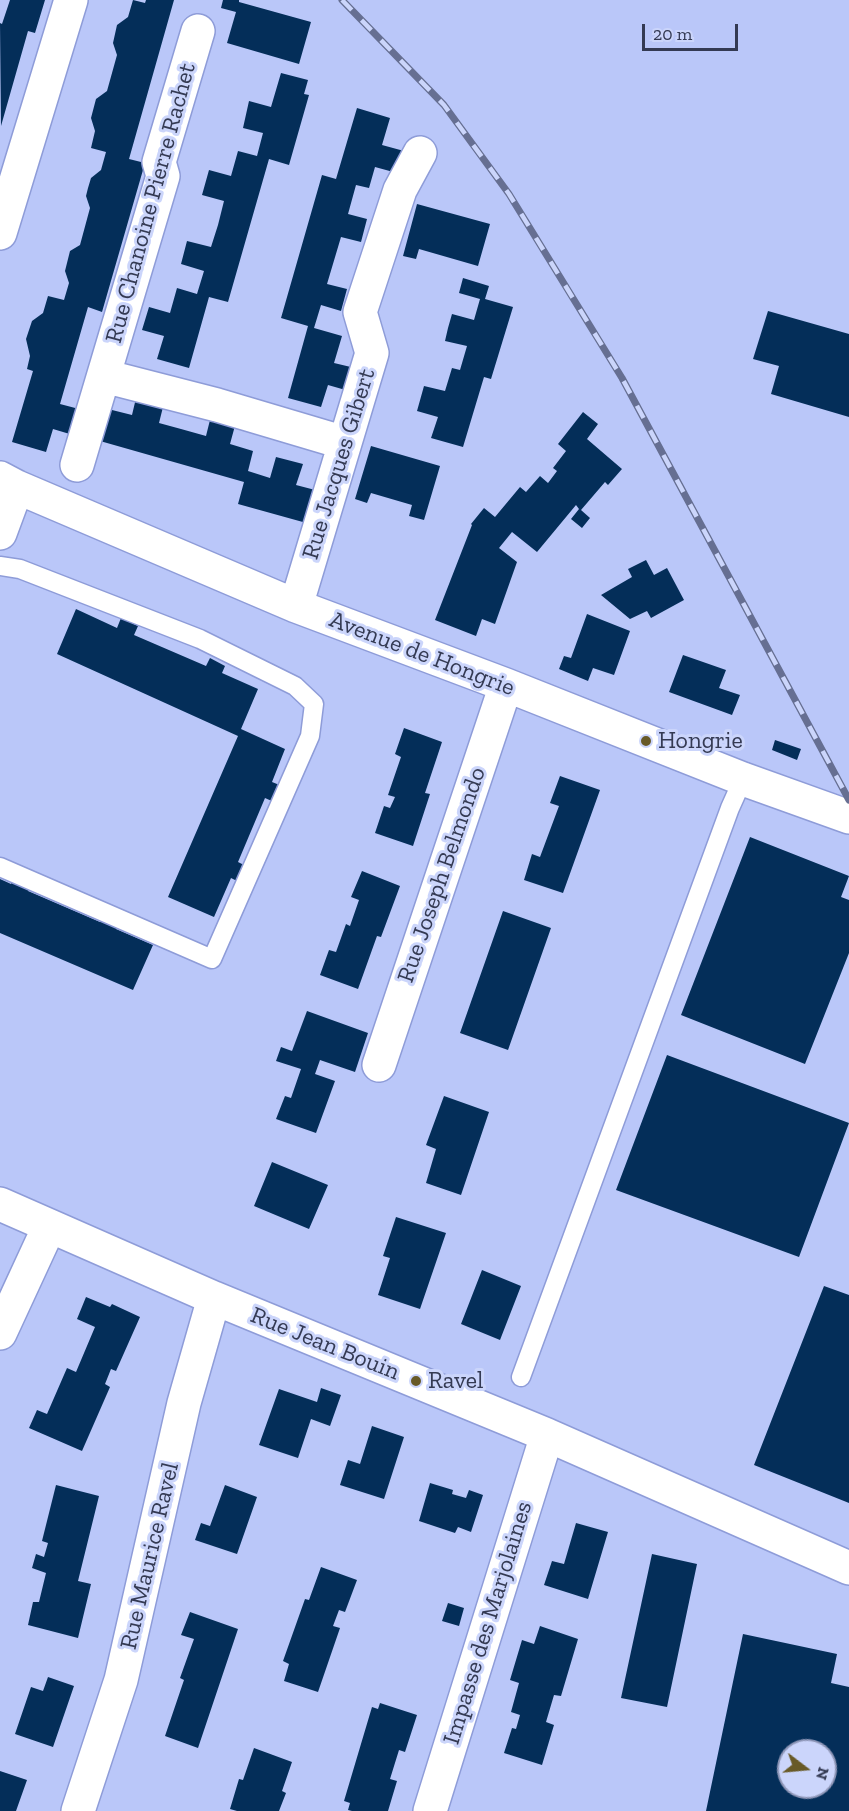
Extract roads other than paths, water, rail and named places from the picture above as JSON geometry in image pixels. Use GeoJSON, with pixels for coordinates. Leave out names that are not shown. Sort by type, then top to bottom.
{"type":"FeatureCollection","features":[{"type":"Feature","properties":{"kind":"street"},"geometry":{"type":"LineString","coordinates":[[0,233],[71,0]]}},
{"type":"Feature","properties":{"kind":"street","name":"Rue Chanoine Pierre Rachet"},"geometry":{"type":"LineString","coordinates":[[77,465],[163,176],[159,162],[198,31]]}},
{"type":"Feature","properties":{"kind":"street","name":"Rue Jacques Gibert"},"geometry":{"type":"LineString","coordinates":[[296,606],[372,353],[360,312],[400,190],[420,153]]}},
{"type":"Feature","properties":{"kind":"street","name":"Rue Chanoine Pierre Rachet"},"geometry":{"type":"LineString","coordinates":[[104,376],[217,405],[345,443]]}},
{"type":"Feature","properties":{"kind":"street"},"geometry":{"type":"LineString","coordinates":[[0,533],[8,483]]}},
{"type":"Feature","properties":{"kind":"street","name":"Avenue de Hongrie"},"geometry":{"type":"LineString","coordinates":[[8,483],[296,606],[849,818]]}},
{"type":"Feature","properties":{"kind":"street","name":"Rue Joseph Belmondo"},"geometry":{"type":"LineString","coordinates":[[378,1065],[506,686]]}},
{"type":"Feature","properties":{"kind":"street","name":"Rue Jean Bouin"},"geometry":{"type":"LineString","coordinates":[[0,1204],[214,1298],[547,1435],[849,1568]]}},
{"type":"Feature","properties":{"kind":"street"},"geometry":{"type":"LineString","coordinates":[[0,1333],[49,1227]]}},
{"type":"Feature","properties":{"kind":"street","name":"Rue Maurice Ravel"},"geometry":{"type":"LineString","coordinates":[[78,1811],[121,1680],[184,1403],[214,1298]]}},
{"type":"Feature","properties":{"kind":"street","name":"Impasse des Marjolaines"},"geometry":{"type":"LineString","coordinates":[[430,1811],[547,1435]]}},
{"type":"Feature","properties":{"kind":"lane"},"geometry":{"type":"LineString","coordinates":[[0,567],[20,569],[200,639],[295,686],[314,704],[310,736],[212,959],[0,867]]}},
{"type":"Feature","properties":{"kind":"lane"},"geometry":{"type":"LineString","coordinates":[[521,1377],[730,808],[743,779]]}},
{"type":"Feature","properties":{"kind":"railway"},"geometry":{"type":"LineString","coordinates":[[342,0],[444,105],[509,194],[622,378],[849,800]]}},
{"type":"Feature","properties":{"kind":"place","name":"Hongrie"},"geometry":{"type":"Point","coordinates":[646,741]}},
{"type":"Feature","properties":{"kind":"place","name":"Ravel"},"geometry":{"type":"Point","coordinates":[416,1381]}}]}
